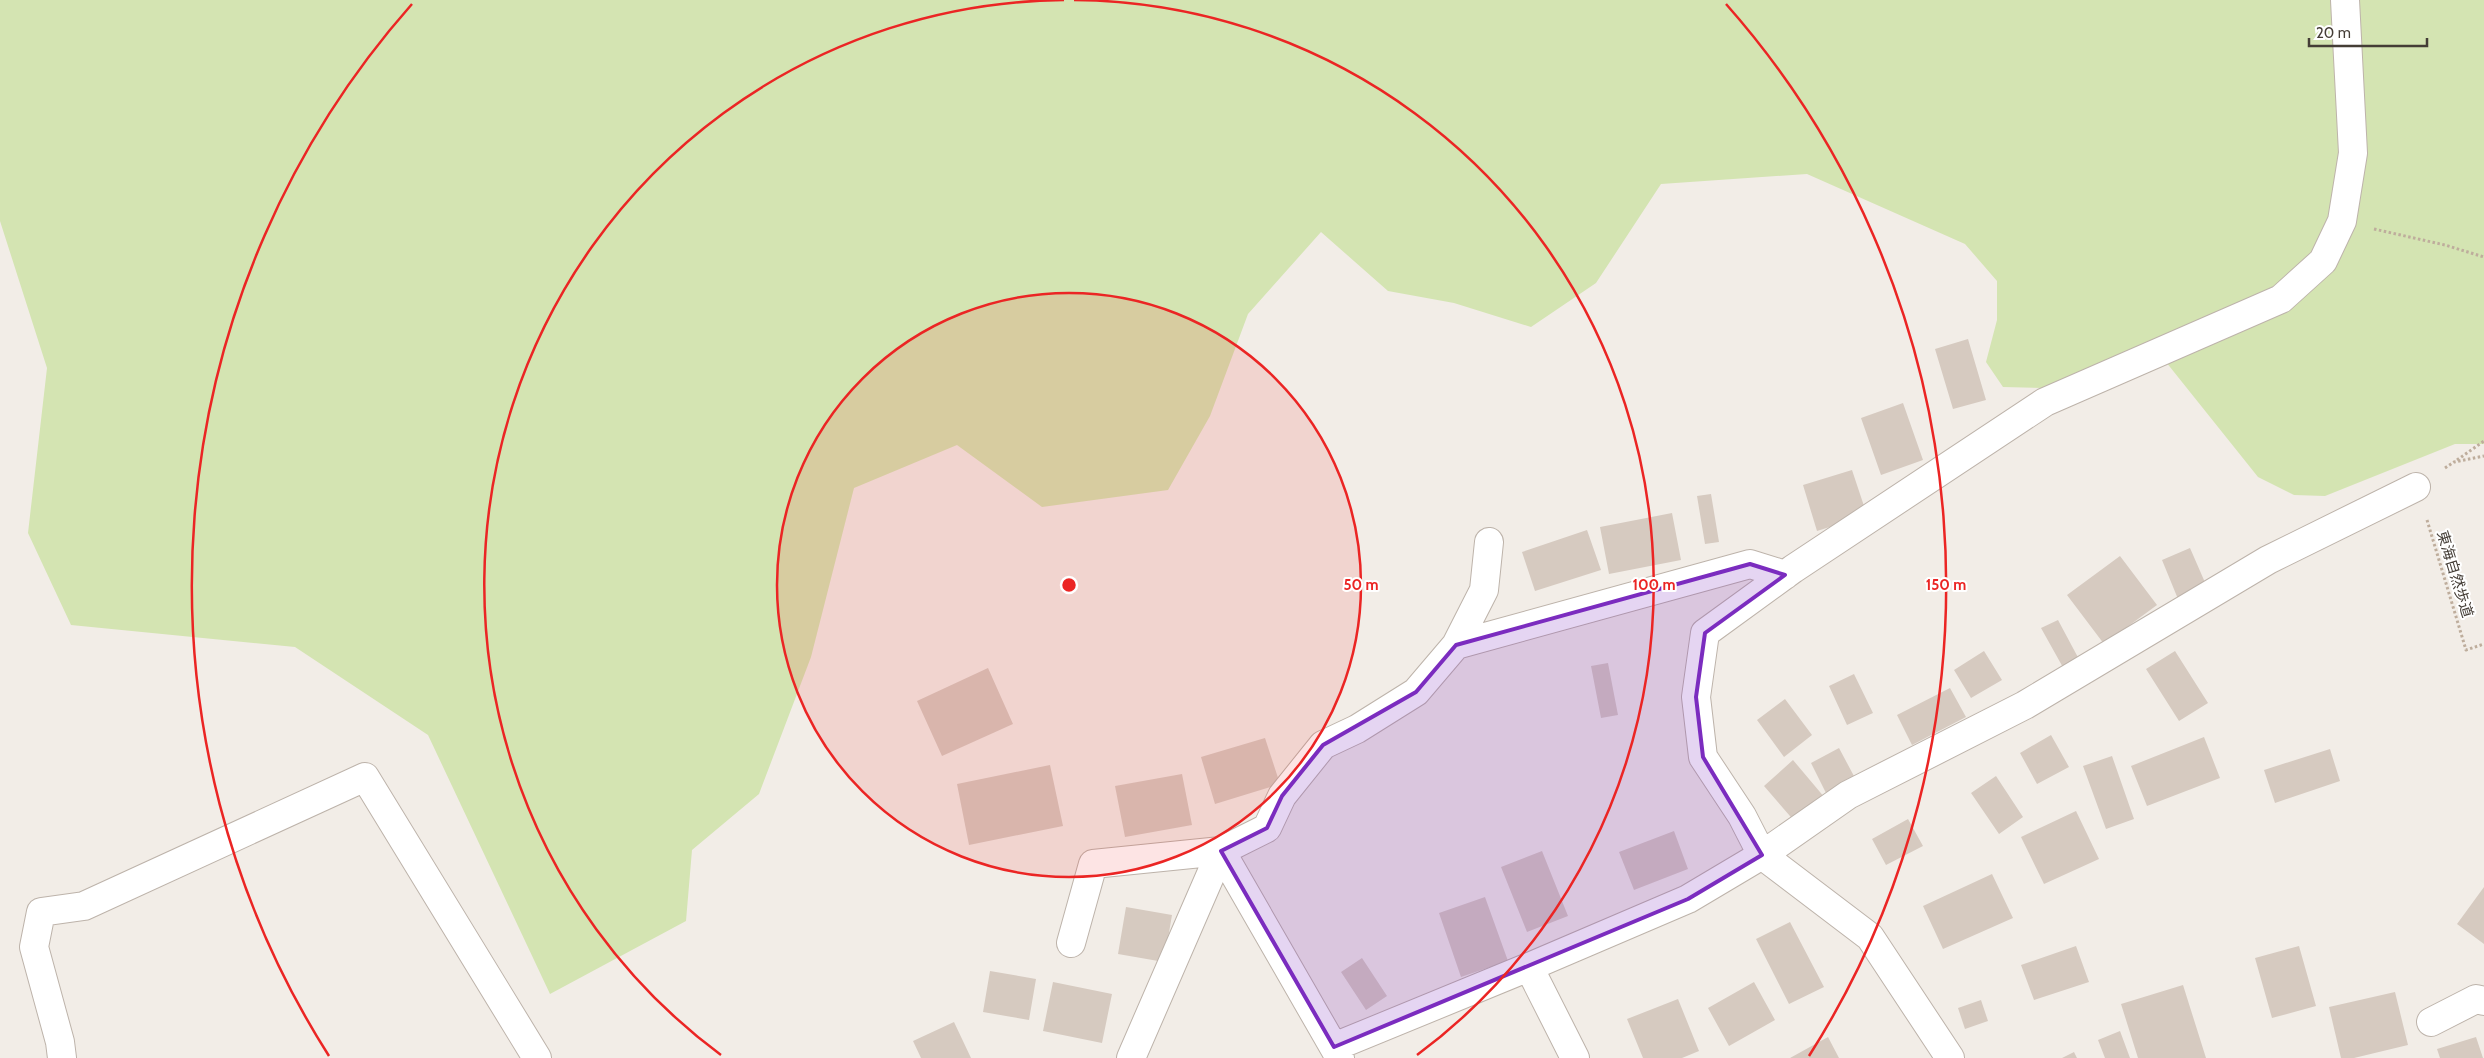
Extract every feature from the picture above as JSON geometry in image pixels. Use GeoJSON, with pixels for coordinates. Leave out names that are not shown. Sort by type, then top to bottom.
{"type":"FeatureCollection","features":[{"type":"Feature","properties":{"kind":"street"},"geometry":{"type":"LineString","coordinates":[[1950,1058],[1870,937],[1762,855],[1742,816],[1703,757],[1696,697],[1704,633],[1785,576],[2045,402],[2281,298],[2323,261],[2342,221],[2353,153],[2345,0]]}},
{"type":"Feature","properties":{"kind":"street"},"geometry":{"type":"LineString","coordinates":[[1221,851],[1337,1052],[1528,967],[1688,900],[1762,855],[1848,795],[2025,705],[2268,560],[2416,487]]}},
{"type":"Feature","properties":{"kind":"street"},"geometry":{"type":"LineString","coordinates":[[1071,943],[1093,864],[1221,851],[1267,828],[1282,796],[1322,745],[1357,729],[1416,692],[1456,645],[1484,590],[1489,542]]}},
{"type":"Feature","properties":{"kind":"street"},"geometry":{"type":"LineString","coordinates":[[1456,645],[1750,564],[1785,576]]}},
{"type":"Feature","properties":{"kind":"street"},"geometry":{"type":"LineString","coordinates":[[62,1058],[60,1042],[34,947],[41,912],[84,906],[365,777],[537,1058]]}},
{"type":"Feature","properties":{"kind":"street"},"geometry":{"type":"LineString","coordinates":[[1131,1058],[1221,851]]}},
{"type":"Feature","properties":{"kind":"street"},"geometry":{"type":"LineString","coordinates":[[1528,967],[1575,1058]]}},
{"type":"Feature","properties":{"kind":"street"},"geometry":{"type":"LineString","coordinates":[[2431,1022],[2476,999],[2484,1001]]}},
{"type":"Feature","properties":{"kind":"path"},"geometry":{"type":"LineString","coordinates":[[2342,221],[2445,245],[2484,257]]}},
{"type":"Feature","properties":{"kind":"path"},"geometry":{"type":"LineString","coordinates":[[2484,440],[2454,462],[2484,456]]}},
{"type":"Feature","properties":{"kind":"path","name":"東海自然歩道"},"geometry":{"type":"LineString","coordinates":[[2416,487],[2466,650],[2484,644]]}},
{"type":"Feature","properties":{"kind":"highlighted area"},"geometry":{"type":"Polygon","coordinates":[[[1750,564],[1785,575],[1705,633],[1696,697],[1703,757],[1762,855],[1688,899],[1334,1047],[1221,851],[1267,828],[1282,796],[1323,745],[1416,692],[1456,645],[1750,564]]]}},
{"type":"Feature","properties":{"kind":"green space"},"geometry":{"type":"Polygon","coordinates":[[[0,0],[2484,0],[2484,444],[2455,444],[2325,496],[2294,495],[2258,477],[2166,362],[2046,388],[2003,387],[1986,362],[1997,320],[1997,281],[1965,244],[1807,174],[1661,184],[1596,283],[1531,327],[1454,303],[1388,291],[1321,232],[1248,314],[1210,416],[1168,490],[1042,507],[957,445],[854,488],[811,657],[759,794],[692,850],[686,921],[550,994],[428,735],[295,647],[71,625],[28,533],[47,368],[0,221],[0,0]]]}},
{"type":"Feature","properties":{"kind":"building"},"geometry":{"type":"Polygon","coordinates":[[[1968,339],[1986,400],[1953,409],[1935,349],[1968,339]]]}},
{"type":"Feature","properties":{"kind":"building"},"geometry":{"type":"Polygon","coordinates":[[[1903,403],[1923,460],[1881,475],[1861,418],[1903,403]]]}},
{"type":"Feature","properties":{"kind":"building"},"geometry":{"type":"Polygon","coordinates":[[[1852,470],[1867,515],[1817,531],[1803,485],[1852,470]]]}},
{"type":"Feature","properties":{"kind":"building"},"geometry":{"type":"Polygon","coordinates":[[[1711,494],[1719,542],[1705,544],[1697,496],[1711,494]]]}},
{"type":"Feature","properties":{"kind":"building"},"geometry":{"type":"Polygon","coordinates":[[[1672,513],[1681,560],[1609,574],[1600,527],[1672,513]]]}},
{"type":"Feature","properties":{"kind":"building"},"geometry":{"type":"Polygon","coordinates":[[[1587,530],[1601,570],[1535,591],[1522,552],[1587,530]]]}},
{"type":"Feature","properties":{"kind":"building"},"geometry":{"type":"Polygon","coordinates":[[[2190,548],[2207,587],[2178,599],[2162,560],[2190,548]]]}},
{"type":"Feature","properties":{"kind":"building"},"geometry":{"type":"Polygon","coordinates":[[[2120,556],[2157,605],[2104,644],[2067,595],[2120,556]]]}},
{"type":"Feature","properties":{"kind":"building"},"geometry":{"type":"Polygon","coordinates":[[[2058,620],[2081,663],[2065,671],[2041,628],[2058,620]]]}},
{"type":"Feature","properties":{"kind":"building"},"geometry":{"type":"Polygon","coordinates":[[[1984,651],[2002,680],[1971,698],[1954,670],[1984,651]]]}},
{"type":"Feature","properties":{"kind":"building"},"geometry":{"type":"Polygon","coordinates":[[[2175,651],[2208,703],[2179,721],[2146,669],[2175,651]]]}},
{"type":"Feature","properties":{"kind":"building"},"geometry":{"type":"Polygon","coordinates":[[[1608,663],[1618,715],[1601,718],[1591,666],[1608,663]]]}},
{"type":"Feature","properties":{"kind":"building"},"geometry":{"type":"Polygon","coordinates":[[[988,668],[1013,724],[942,756],[917,701],[988,668]]]}},
{"type":"Feature","properties":{"kind":"building"},"geometry":{"type":"Polygon","coordinates":[[[1854,674],[1873,713],[1847,725],[1829,686],[1854,674]]]}},
{"type":"Feature","properties":{"kind":"building"},"geometry":{"type":"Polygon","coordinates":[[[1950,688],[1966,717],[1912,745],[1897,715],[1950,688]]]}},
{"type":"Feature","properties":{"kind":"building"},"geometry":{"type":"Polygon","coordinates":[[[1785,699],[1812,735],[1784,757],[1757,720],[1785,699]]]}},
{"type":"Feature","properties":{"kind":"building"},"geometry":{"type":"Polygon","coordinates":[[[2051,735],[2069,767],[2037,784],[2020,753],[2051,735]]]}},
{"type":"Feature","properties":{"kind":"building"},"geometry":{"type":"Polygon","coordinates":[[[2204,737],[2220,778],[2147,806],[2131,766],[2204,737]]]}},
{"type":"Feature","properties":{"kind":"building"},"geometry":{"type":"Polygon","coordinates":[[[1265,738],[1280,784],[1215,804],[1201,757],[1265,738]]]}},
{"type":"Feature","properties":{"kind":"building"},"geometry":{"type":"Polygon","coordinates":[[[1839,748],[1855,778],[1826,793],[1811,763],[1839,748]]]}},
{"type":"Feature","properties":{"kind":"building"},"geometry":{"type":"Polygon","coordinates":[[[2330,749],[2340,781],[2275,803],[2264,770],[2330,749]]]}},
{"type":"Feature","properties":{"kind":"building"},"geometry":{"type":"Polygon","coordinates":[[[2112,756],[2134,819],[2106,829],[2083,766],[2112,756]]]}},
{"type":"Feature","properties":{"kind":"building"},"geometry":{"type":"Polygon","coordinates":[[[1793,760],[1825,798],[1796,823],[1764,786],[1793,760]]]}},
{"type":"Feature","properties":{"kind":"building"},"geometry":{"type":"Polygon","coordinates":[[[1050,765],[1063,826],[969,845],[957,784],[1050,765]]]}},
{"type":"Feature","properties":{"kind":"building"},"geometry":{"type":"Polygon","coordinates":[[[1182,774],[1192,825],[1125,837],[1115,786],[1182,774]]]}},
{"type":"Feature","properties":{"kind":"building"},"geometry":{"type":"Polygon","coordinates":[[[1996,776],[2023,817],[1999,834],[1971,793],[1996,776]]]}},
{"type":"Feature","properties":{"kind":"building"},"geometry":{"type":"Polygon","coordinates":[[[2076,811],[2099,859],[2044,884],[2021,837],[2076,811]]]}},
{"type":"Feature","properties":{"kind":"building"},"geometry":{"type":"Polygon","coordinates":[[[1908,819],[1923,846],[1886,865],[1872,839],[1908,819]]]}},
{"type":"Feature","properties":{"kind":"building"},"geometry":{"type":"Polygon","coordinates":[[[1674,831],[1688,869],[1634,890],[1619,852],[1674,831]]]}},
{"type":"Feature","properties":{"kind":"building"},"geometry":{"type":"Polygon","coordinates":[[[1542,851],[1568,916],[1527,932],[1501,867],[1542,851]]]}},
{"type":"Feature","properties":{"kind":"building"},"geometry":{"type":"Polygon","coordinates":[[[1992,874],[2013,918],[1943,949],[1923,906],[1992,874]]]}},
{"type":"Feature","properties":{"kind":"building"},"geometry":{"type":"Polygon","coordinates":[[[2484,887],[2484,944],[2457,924],[2484,887]]]}},
{"type":"Feature","properties":{"kind":"building"},"geometry":{"type":"Polygon","coordinates":[[[1485,897],[1508,961],[1461,977],[1439,913],[1485,897]]]}},
{"type":"Feature","properties":{"kind":"building"},"geometry":{"type":"Polygon","coordinates":[[[1126,907],[1172,915],[1164,962],[1118,954],[1126,907]]]}},
{"type":"Feature","properties":{"kind":"building"},"geometry":{"type":"Polygon","coordinates":[[[1790,922],[1824,987],[1789,1004],[1756,939],[1790,922]]]}},
{"type":"Feature","properties":{"kind":"building"},"geometry":{"type":"Polygon","coordinates":[[[2076,946],[2089,982],[2034,1000],[2021,965],[2076,946]]]}},
{"type":"Feature","properties":{"kind":"building"},"geometry":{"type":"Polygon","coordinates":[[[2299,946],[2316,1006],[2272,1018],[2255,958],[2299,946]]]}},
{"type":"Feature","properties":{"kind":"building"},"geometry":{"type":"Polygon","coordinates":[[[1362,958],[1387,996],[1366,1010],[1341,972],[1362,958]]]}},
{"type":"Feature","properties":{"kind":"building"},"geometry":{"type":"Polygon","coordinates":[[[990,971],[1036,979],[1029,1020],[983,1012],[990,971]]]}},
{"type":"Feature","properties":{"kind":"building"},"geometry":{"type":"Polygon","coordinates":[[[1053,982],[1112,994],[1102,1043],[1043,1031],[1053,982]]]}},
{"type":"Feature","properties":{"kind":"building"},"geometry":{"type":"Polygon","coordinates":[[[1754,982],[1775,1020],[1729,1046],[1708,1008],[1754,982]]]}},
{"type":"Feature","properties":{"kind":"building"},"geometry":{"type":"Polygon","coordinates":[[[2183,985],[2206,1058],[2138,1058],[2121,1004],[2183,985]]]}},
{"type":"Feature","properties":{"kind":"building"},"geometry":{"type":"Polygon","coordinates":[[[2395,992],[2408,1045],[2354,1058],[2341,1058],[2329,1007],[2395,992]]]}},
{"type":"Feature","properties":{"kind":"building"},"geometry":{"type":"Polygon","coordinates":[[[1678,999],[1699,1051],[1682,1058],[1643,1058],[1627,1019],[1678,999]]]}},
{"type":"Feature","properties":{"kind":"building"},"geometry":{"type":"Polygon","coordinates":[[[1981,1000],[1988,1021],[1965,1029],[1958,1008],[1981,1000]]]}},
{"type":"Feature","properties":{"kind":"building"},"geometry":{"type":"Polygon","coordinates":[[[954,1022],[971,1058],[921,1058],[913,1041],[954,1022]]]}},
{"type":"Feature","properties":{"kind":"building"},"geometry":{"type":"Polygon","coordinates":[[[2120,1031],[2130,1058],[2105,1058],[2098,1040],[2120,1031]]]}},
{"type":"Feature","properties":{"kind":"building"},"geometry":{"type":"Polygon","coordinates":[[[1828,1037],[1839,1058],[1790,1058],[1828,1037]]]}},
{"type":"Feature","properties":{"kind":"building"},"geometry":{"type":"Polygon","coordinates":[[[2476,1037],[2483,1058],[2440,1058],[2437,1049],[2476,1037]]]}},
{"type":"Feature","properties":{"kind":"building"},"geometry":{"type":"Polygon","coordinates":[[[2074,1052],[2077,1058],[2062,1058],[2074,1052]]]}}]}
